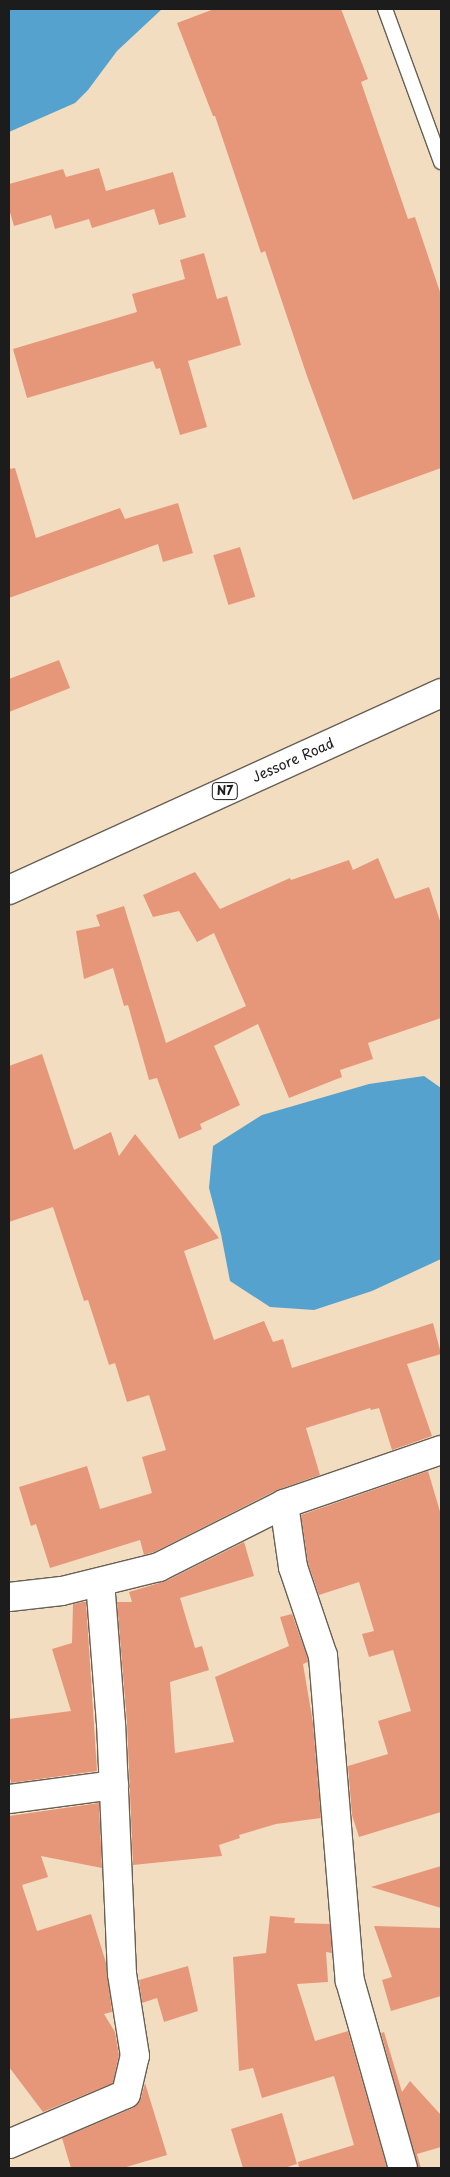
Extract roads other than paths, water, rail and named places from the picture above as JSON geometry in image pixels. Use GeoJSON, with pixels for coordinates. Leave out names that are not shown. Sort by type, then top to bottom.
{"type":"FeatureCollection","features":[{"type":"Feature","properties":{"kind":"main road","name":"Jessore Road"},"geometry":{"type":"LineString","coordinates":[[9,890],[441,693]]}},
{"type":"Feature","properties":{"kind":"main road"},"geometry":{"type":"LineString","coordinates":[[9,1597],[62,1591],[159,1567],[284,1504],[441,1450]]}},
{"type":"Feature","properties":{"kind":"main road"},"geometry":{"type":"LineString","coordinates":[[284,1504],[294,1566],[323,1656],[350,1981],[403,2168]]}},
{"type":"Feature","properties":{"kind":"main road"},"geometry":{"type":"LineString","coordinates":[[9,2144],[126,2094],[135,2056],[122,1974],[114,1785],[100,1582]]}},
{"type":"Feature","properties":{"kind":"main road"},"geometry":{"type":"LineString","coordinates":[[9,1799],[114,1785]]}},
{"type":"Feature","properties":{"kind":"lane"},"geometry":{"type":"LineString","coordinates":[[385,9],[441,162]]}},
{"type":"Feature","properties":{"kind":"water"},"geometry":{"type":"Polygon","coordinates":[[[9,9],[162,9],[117,51],[88,90],[75,103],[9,132],[9,9]]]}},
{"type":"Feature","properties":{"kind":"water"},"geometry":{"type":"Polygon","coordinates":[[[424,1076],[441,1088],[441,1259],[372,1291],[314,1310],[270,1307],[230,1281],[221,1234],[209,1188],[213,1146],[262,1115],[369,1084],[424,1076]]]}}]}
